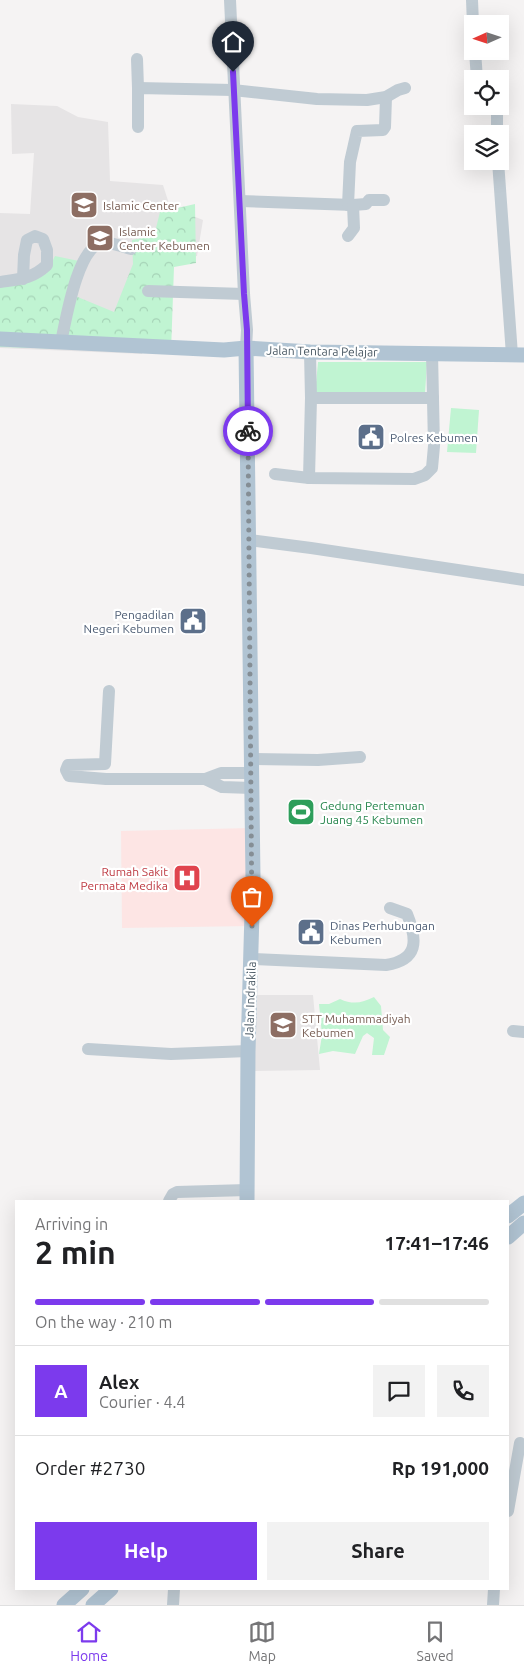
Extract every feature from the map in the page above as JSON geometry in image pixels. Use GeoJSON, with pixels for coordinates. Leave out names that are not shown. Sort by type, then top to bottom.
{"type":"FeatureCollection","features":[{"type":"Feature","properties":{"kind":"main road","name":"Jalan Tentara Pelajar"},"geometry":{"type":"LineString","coordinates":[[0,338],[224,350],[246,348],[310,352],[518,355]]}},
{"type":"Feature","properties":{"kind":"main road","name":"Jalan Indrakila"},"geometry":{"type":"LineString","coordinates":[[246,348],[252,958],[248,1051],[247,1196]]}},
{"type":"Feature","properties":{"kind":"main road"},"geometry":{"type":"LineString","coordinates":[[509,1215],[524,1203]]}},
{"type":"Feature","properties":{"kind":"main road"},"geometry":{"type":"LineString","coordinates":[[509,1236],[524,1223]]}},
{"type":"Feature","properties":{"kind":"main road"},"geometry":{"type":"LineString","coordinates":[[64,1605],[81,1590]]}},
{"type":"Feature","properties":{"kind":"main road"},"geometry":{"type":"LineString","coordinates":[[93,1605],[110,1590]]}},
{"type":"Feature","properties":{"kind":"street"},"geometry":{"type":"LineString","coordinates":[[230,0],[233,90],[247,330],[246,348]]}},
{"type":"Feature","properties":{"kind":"street"},"geometry":{"type":"LineString","coordinates":[[472,0],[473,15]]}},
{"type":"Feature","properties":{"kind":"street"},"geometry":{"type":"LineString","coordinates":[[138,59],[138,126]]}},
{"type":"Feature","properties":{"kind":"street"},"geometry":{"type":"LineString","coordinates":[[138,88],[233,90],[318,99],[367,100],[386,97],[404,88]]}},
{"type":"Feature","properties":{"kind":"street"},"geometry":{"type":"LineString","coordinates":[[348,236],[354,228],[350,205],[350,162],[357,131],[383,130],[385,127],[386,97]]}},
{"type":"Feature","properties":{"kind":"street"},"geometry":{"type":"LineString","coordinates":[[499,170],[518,355]]}},
{"type":"Feature","properties":{"kind":"street"},"geometry":{"type":"LineString","coordinates":[[240,201],[350,205],[366,204],[369,200],[384,200]]}},
{"type":"Feature","properties":{"kind":"street"},"geometry":{"type":"LineString","coordinates":[[61,342],[75,280],[92,247],[100,243],[107,243],[132,249]]}},
{"type":"Feature","properties":{"kind":"street"},"geometry":{"type":"LineString","coordinates":[[0,282],[23,279]]}},
{"type":"Feature","properties":{"kind":"street"},"geometry":{"type":"LineString","coordinates":[[148,291],[244,294]]}},
{"type":"Feature","properties":{"kind":"street"},"geometry":{"type":"LineString","coordinates":[[309,478],[310,352]]}},
{"type":"Feature","properties":{"kind":"street"},"geometry":{"type":"LineString","coordinates":[[275,474],[309,478],[414,479],[425,475],[432,468],[434,446],[432,353]]}},
{"type":"Feature","properties":{"kind":"street"},"geometry":{"type":"LineString","coordinates":[[311,398],[433,398]]}},
{"type":"Feature","properties":{"kind":"street"},"geometry":{"type":"LineString","coordinates":[[249,540],[524,580]]}},
{"type":"Feature","properties":{"kind":"street"},"geometry":{"type":"LineString","coordinates":[[106,779],[105,764],[110,691]]}},
{"type":"Feature","properties":{"kind":"street"},"geometry":{"type":"LineString","coordinates":[[105,764],[72,764],[68,765],[66,770],[69,776],[106,779],[205,779],[221,773],[251,773],[318,760],[360,757]]}},
{"type":"Feature","properties":{"kind":"street"},"geometry":{"type":"LineString","coordinates":[[252,958],[386,965],[398,963],[409,956],[414,944],[414,930],[408,914],[390,908]]}},
{"type":"Feature","properties":{"kind":"street"},"geometry":{"type":"LineString","coordinates":[[88,1049],[171,1054],[248,1051]]}},
{"type":"Feature","properties":{"kind":"street"},"geometry":{"type":"LineString","coordinates":[[170,1200],[173,1194],[177,1192],[247,1196]]}},
{"type":"Feature","properties":{"kind":"street"},"geometry":{"type":"LineString","coordinates":[[509,1505],[520,1443]]}},
{"type":"Feature","properties":{"kind":"street"},"geometry":{"type":"LineString","coordinates":[[173,1605],[174,1590]]}},
{"type":"Feature","properties":{"kind":"street"},"geometry":{"type":"LineString","coordinates":[[493,1605],[494,1590]]}},
{"type":"Feature","properties":{"kind":"shaded area","name":"Islamic Center Kebumen"},"geometry":{"type":"Polygon","coordinates":[[[11,104],[57,106],[78,117],[108,122],[110,181],[163,185],[170,207],[203,220],[197,256],[177,259],[142,354],[0,348],[0,213],[30,214],[34,153],[12,154],[11,104]]]}},
{"type":"Feature","properties":{"kind":"shaded area","name":"Rumah Sakit Permata Medika"},"geometry":{"type":"Polygon","coordinates":[[[252,828],[252,926],[122,928],[121,831],[252,828]]]}},
{"type":"Feature","properties":{"kind":"shaded area","name":"STT Muhammadiyah Kebumen"},"geometry":{"type":"Polygon","coordinates":[[[251,995],[313,995],[320,1070],[249,1071],[251,995]]]}},
{"type":"Feature","properties":{"kind":"green space"},"geometry":{"type":"Polygon","coordinates":[[[195,204],[196,263],[174,267],[171,352],[0,347],[0,277],[46,274],[55,256],[79,261],[68,293],[114,312],[133,264],[132,240],[154,236],[160,212],[195,204]]]}},
{"type":"Feature","properties":{"kind":"green space"},"geometry":{"type":"Polygon","coordinates":[[[318,362],[427,362],[425,394],[315,395],[318,362]]]}},
{"type":"Feature","properties":{"kind":"green space"},"geometry":{"type":"Polygon","coordinates":[[[451,408],[479,410],[476,453],[447,452],[451,408]]]}},
{"type":"Feature","properties":{"kind":"green space"},"geometry":{"type":"Polygon","coordinates":[[[374,997],[381,1006],[383,1030],[390,1037],[384,1055],[372,1055],[374,1038],[367,1033],[363,1036],[355,1054],[333,1051],[319,1054],[322,1035],[319,1004],[329,1004],[340,999],[349,1002],[365,1001],[374,997]]]}},
{"type":"Feature","properties":{"kind":"way so far"},"geometry":{"type":"LineString","coordinates":[[248,431],[252,927]]}},
{"type":"Feature","properties":{"kind":"place","name":"Islamic Center"},"geometry":{"type":"Point","coordinates":[84,205]}},
{"type":"Feature","properties":{"kind":"place","name":"Islamic Center Kebumen"},"geometry":{"type":"Point","coordinates":[100,238]}},
{"type":"Feature","properties":{"kind":"place","name":"Polres Kebumen"},"geometry":{"type":"Point","coordinates":[371,437]}},
{"type":"Feature","properties":{"kind":"place","name":"Pengadilan Negeri Kebumen"},"geometry":{"type":"Point","coordinates":[193,621]}},
{"type":"Feature","properties":{"kind":"place","name":"Gedung Pertemuan Juang 45 Kebumen"},"geometry":{"type":"Point","coordinates":[301,812]}},
{"type":"Feature","properties":{"kind":"place","name":"Rumah Sakit Permata Medika"},"geometry":{"type":"Point","coordinates":[187,878]}},
{"type":"Feature","properties":{"kind":"place","name":"Dinas Perhubungan Kebumen"},"geometry":{"type":"Point","coordinates":[311,932]}},
{"type":"Feature","properties":{"kind":"place","name":"STT Muhammadiyah Kebumen"},"geometry":{"type":"Point","coordinates":[283,1025]}},
{"type":"Feature","properties":{"kind":"route"},"geometry":{"type":"LineString","coordinates":[[233,72],[247,330],[248,431]]}}]}
